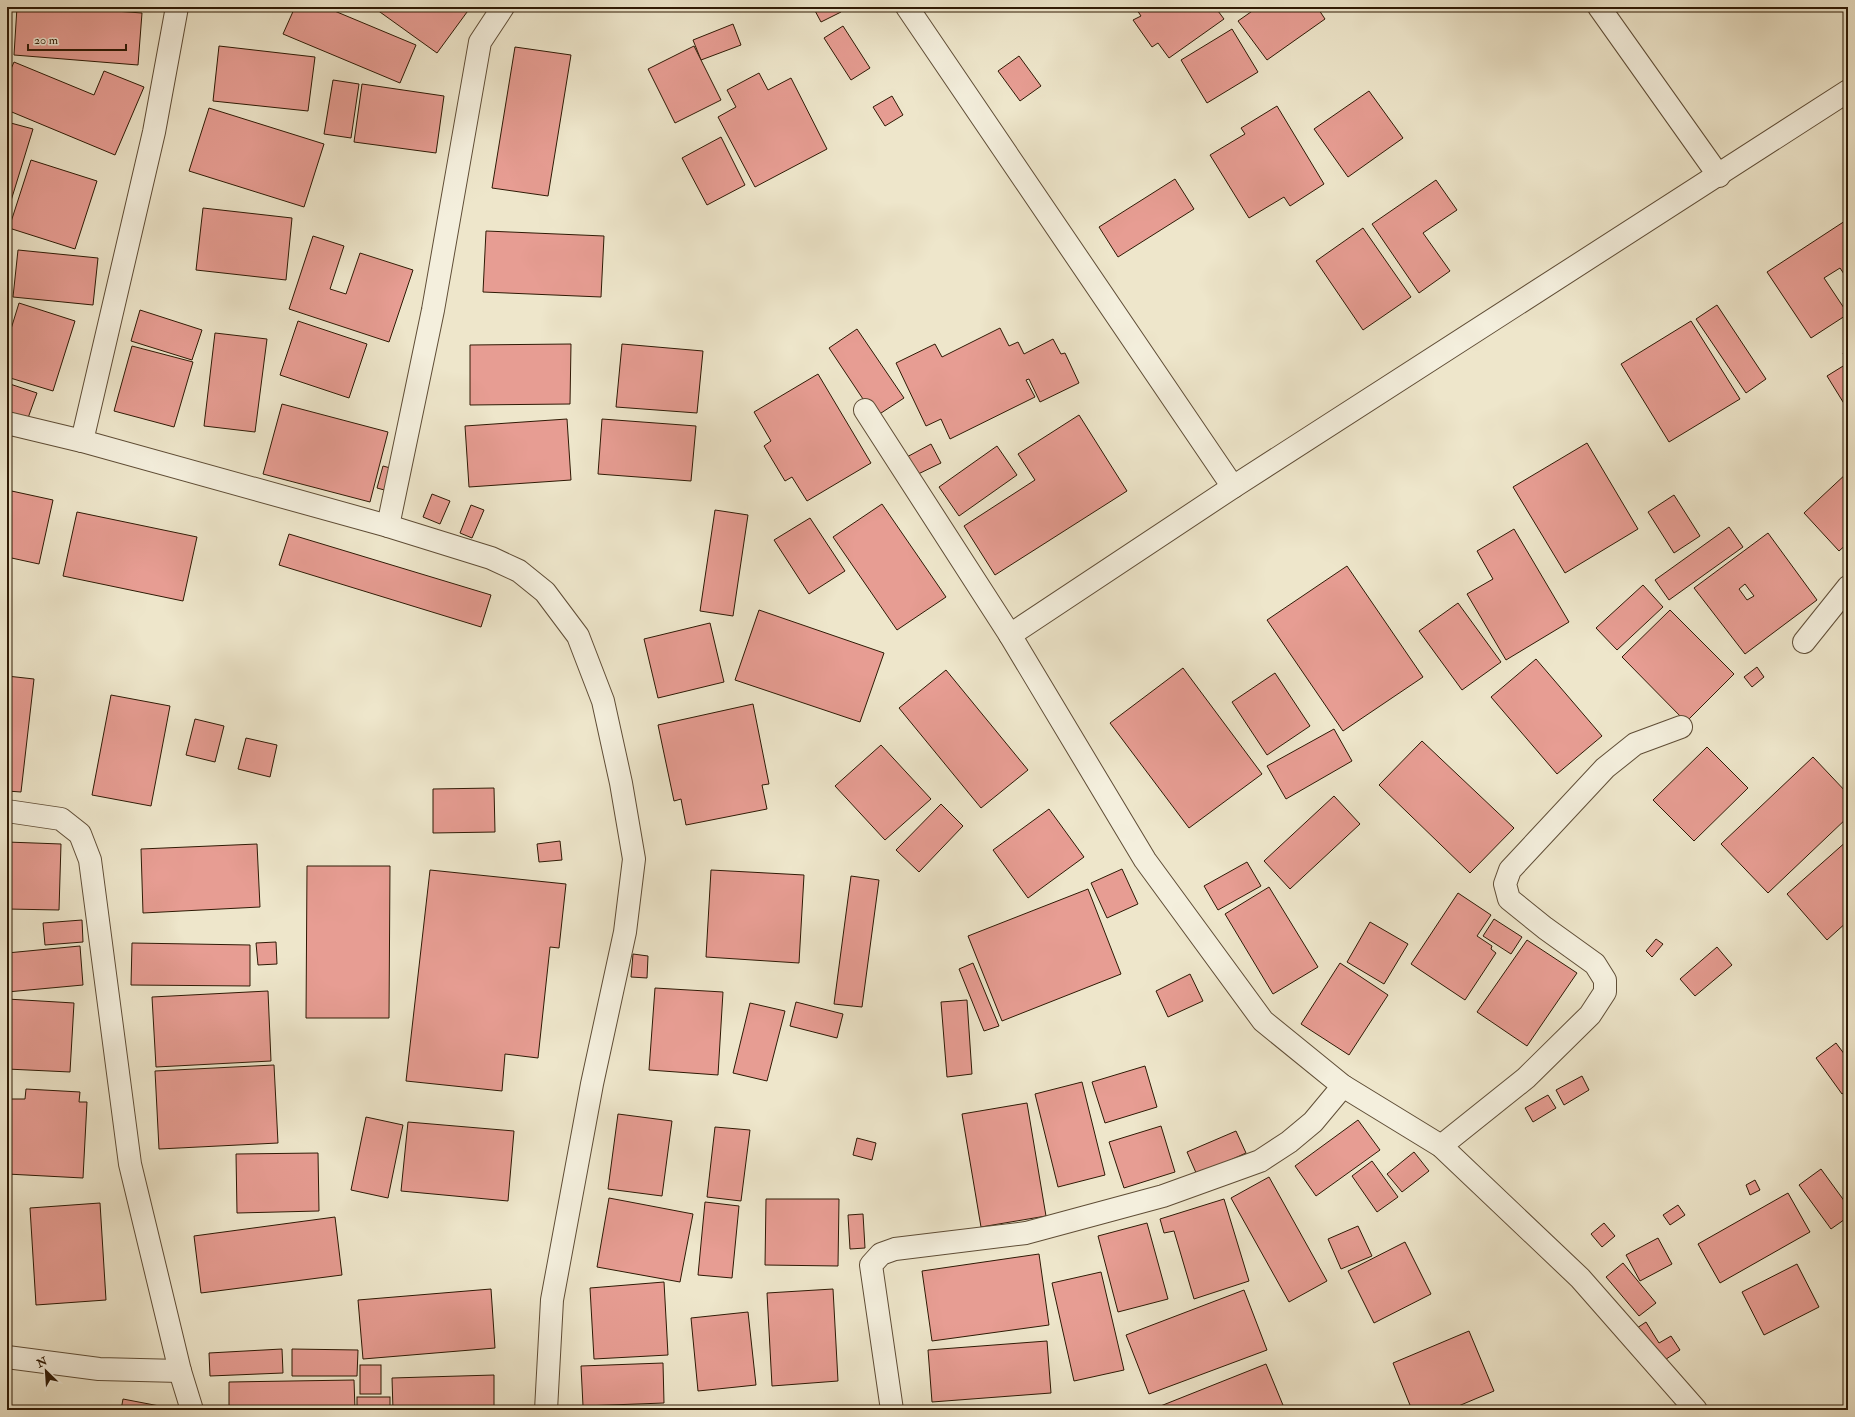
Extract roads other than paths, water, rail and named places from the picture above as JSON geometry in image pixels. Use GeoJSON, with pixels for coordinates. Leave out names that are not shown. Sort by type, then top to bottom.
{"type":"FeatureCollection","features":[{"type":"Feature","properties":{"kind":"street"},"geometry":{"type":"LineString","coordinates":[[82,441],[154,132],[177,7]]}},
{"type":"Feature","properties":{"kind":"street"},"geometry":{"type":"LineString","coordinates":[[388,526],[433,310],[480,42],[503,7]]}},
{"type":"Feature","properties":{"kind":"street"},"geometry":{"type":"LineString","coordinates":[[907,7],[1233,487]]}},
{"type":"Feature","properties":{"kind":"street"},"geometry":{"type":"LineString","coordinates":[[1599,7],[1719,176]]}},
{"type":"Feature","properties":{"kind":"street"},"geometry":{"type":"LineString","coordinates":[[1010,635],[1233,487],[1719,176],[1848,91]]}},
{"type":"Feature","properties":{"kind":"street"},"geometry":{"type":"LineString","coordinates":[[865,410],[1010,635],[1145,860],[1263,1021],[1343,1086],[1441,1146],[1580,1278],[1696,1410]]}},
{"type":"Feature","properties":{"kind":"street"},"geometry":{"type":"LineString","coordinates":[[7,423],[82,441],[388,526],[491,558],[519,571],[545,592],[578,636],[603,701],[622,783],[634,859],[625,932],[592,1084],[552,1300],[546,1410]]}},
{"type":"Feature","properties":{"kind":"street"},"geometry":{"type":"LineString","coordinates":[[1804,642],[1848,587]]}},
{"type":"Feature","properties":{"kind":"street"},"geometry":{"type":"LineString","coordinates":[[1441,1146],[1526,1078],[1590,1015],[1605,992],[1605,980],[1595,964],[1545,928],[1509,899],[1505,884],[1510,870],[1606,768],[1635,744],[1681,727]]}},
{"type":"Feature","properties":{"kind":"street"},"geometry":{"type":"LineString","coordinates":[[7,811],[61,819],[80,834],[90,860],[130,1164],[180,1371],[192,1410]]}},
{"type":"Feature","properties":{"kind":"street"},"geometry":{"type":"LineString","coordinates":[[892,1410],[871,1265],[881,1254],[895,1249],[1026,1233],[1163,1196],[1260,1161],[1289,1142],[1313,1122],[1343,1086]]}},
{"type":"Feature","properties":{"kind":"street"},"geometry":{"type":"LineString","coordinates":[[7,1357],[99,1369],[180,1371]]}}]}
